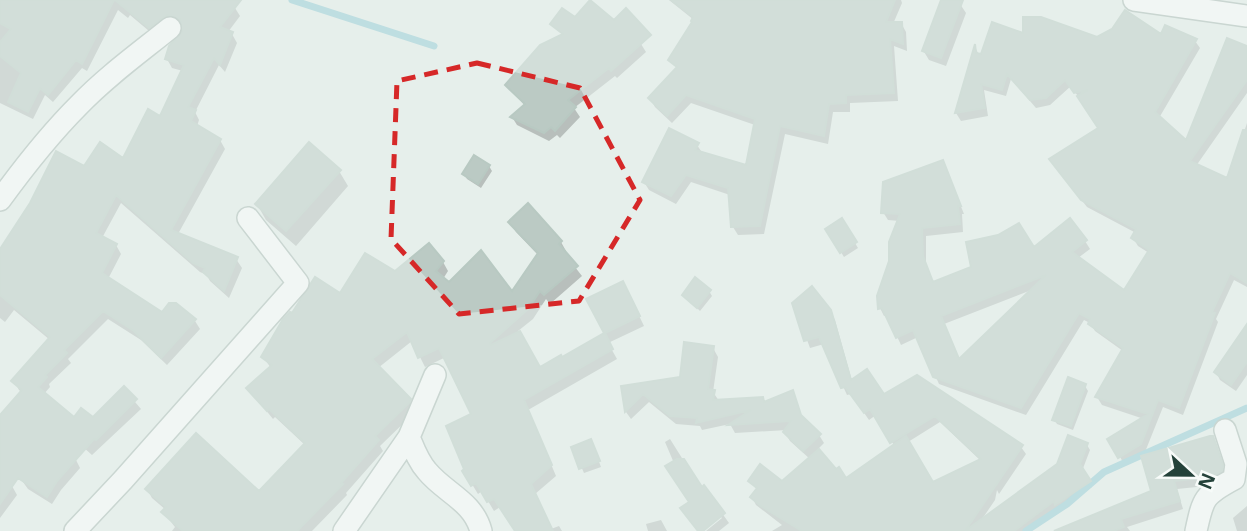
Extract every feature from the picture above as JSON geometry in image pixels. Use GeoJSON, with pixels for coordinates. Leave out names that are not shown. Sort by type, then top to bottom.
{"type":"FeatureCollection","features":[{"type":"Feature","properties":{"kind":"street"},"geometry":{"type":"LineString","coordinates":[[1134,0],[1247,16]]}},
{"type":"Feature","properties":{"kind":"street"},"geometry":{"type":"LineString","coordinates":[[0,200],[79,105],[170,28]]}},
{"type":"Feature","properties":{"kind":"street"},"geometry":{"type":"LineString","coordinates":[[75,531],[298,283],[248,218]]}},
{"type":"Feature","properties":{"kind":"street"},"geometry":{"type":"LineString","coordinates":[[344,531],[409,437],[435,375]]}},
{"type":"Feature","properties":{"kind":"street"},"geometry":{"type":"LineString","coordinates":[[1196,531],[1200,511],[1210,492],[1234,480],[1236,464],[1225,430]]}},
{"type":"Feature","properties":{"kind":"street"},"geometry":{"type":"LineString","coordinates":[[409,437],[419,461],[428,473],[470,509],[481,531]]}},
{"type":"Feature","properties":{"kind":"highlighted area"},"geometry":{"type":"Polygon","coordinates":[[[477,63],[580,88],[640,200],[579,301],[459,314],[391,239],[397,81],[477,63]]]}},
{"type":"Feature","properties":{"kind":"building"},"geometry":{"type":"Polygon","coordinates":[[[0,0],[114,0],[82,64],[76,60],[48,95],[40,88],[28,112],[8,102],[21,73],[0,56],[0,42],[11,29],[0,23],[0,0]]]}},
{"type":"Feature","properties":{"kind":"building"},"geometry":{"type":"Polygon","coordinates":[[[115,0],[241,0],[220,27],[233,32],[220,65],[214,58],[188,107],[196,110],[191,121],[221,139],[171,230],[238,257],[224,291],[203,272],[205,268],[193,263],[116,195],[96,233],[117,244],[102,273],[162,312],[169,303],[176,303],[196,319],[161,358],[134,331],[103,311],[64,350],[67,353],[45,375],[47,377],[38,387],[74,417],[81,408],[93,417],[124,386],[137,399],[94,439],[57,481],[47,497],[18,478],[0,504],[0,415],[22,390],[11,381],[50,337],[0,295],[0,249],[30,203],[56,151],[84,166],[100,142],[123,158],[148,109],[160,116],[184,65],[165,59],[169,46],[182,32],[180,19],[167,15],[149,28],[115,0]]]}},
{"type":"Feature","properties":{"kind":"building"},"geometry":{"type":"Polygon","coordinates":[[[590,0],[614,20],[626,8],[651,35],[611,71],[609,68],[568,100],[576,107],[555,131],[551,127],[544,133],[510,117],[525,104],[505,85],[540,45],[563,34],[550,24],[562,8],[575,17],[590,0]]]}},
{"type":"Feature","properties":{"kind":"building"},"geometry":{"type":"Polygon","coordinates":[[[671,0],[895,0],[886,22],[902,22],[903,44],[890,39],[894,93],[846,95],[846,103],[829,104],[824,136],[780,126],[760,226],[731,227],[728,188],[686,175],[671,196],[642,182],[669,128],[699,143],[695,150],[746,165],[755,119],[686,95],[667,116],[648,98],[677,67],[668,60],[692,22],[693,17],[671,0]]]}},
{"type":"Feature","properties":{"kind":"building"},"geometry":{"type":"Polygon","coordinates":[[[941,0],[963,0],[941,58],[922,51],[941,0]]]}},
{"type":"Feature","properties":{"kind":"building"},"geometry":{"type":"Polygon","coordinates":[[[1125,10],[1161,34],[1165,25],[1197,39],[1155,112],[1186,140],[1227,38],[1247,46],[1247,80],[1190,161],[1227,178],[1243,130],[1247,130],[1247,283],[1230,273],[1212,312],[1215,313],[1179,408],[1158,400],[1141,444],[1118,458],[1107,439],[1148,414],[1095,397],[1123,348],[1088,324],[1090,319],[1079,313],[1021,408],[933,377],[913,330],[896,338],[882,308],[878,309],[877,296],[889,261],[889,242],[900,214],[881,213],[883,182],[943,160],[961,206],[958,206],[960,224],[922,228],[923,256],[933,282],[971,267],[966,242],[998,235],[1019,223],[1034,247],[1070,218],[1087,240],[1072,252],[1124,290],[1149,250],[1131,238],[1136,229],[1081,200],[1049,159],[1098,128],[1077,96],[1088,90],[1074,93],[1065,80],[1046,98],[1030,100],[1007,74],[1002,90],[981,84],[985,108],[955,113],[975,44],[976,53],[981,54],[992,22],[1023,33],[1023,17],[1041,17],[1097,37],[1112,29],[1125,10]],[[1046,275],[941,316],[959,359],[1046,275]]]}},
{"type":"Feature","properties":{"kind":"building"},"geometry":{"type":"Polygon","coordinates":[[[309,142],[341,170],[286,231],[255,204],[309,142]]]}},
{"type":"Feature","properties":{"kind":"building"},"geometry":{"type":"Polygon","coordinates":[[[474,155],[490,165],[478,184],[462,174],[474,155]]]}},
{"type":"Feature","properties":{"kind":"building"},"geometry":{"type":"Polygon","coordinates":[[[528,203],[562,241],[559,244],[578,266],[544,295],[540,291],[528,309],[490,343],[491,345],[520,331],[540,367],[561,355],[562,357],[604,333],[586,299],[623,281],[640,316],[605,333],[613,349],[524,400],[552,465],[531,484],[553,531],[515,531],[494,499],[487,502],[476,483],[471,486],[462,471],[464,469],[446,426],[471,414],[439,348],[418,358],[407,332],[372,359],[411,399],[409,403],[375,436],[379,440],[341,483],[343,484],[297,531],[183,531],[161,512],[166,507],[145,489],[196,433],[259,491],[305,443],[269,409],[267,411],[246,388],[272,365],[261,357],[283,319],[292,313],[315,277],[340,293],[365,253],[395,271],[429,243],[444,261],[436,271],[449,282],[481,250],[512,291],[538,253],[508,222],[528,203]]]}},
{"type":"Feature","properties":{"kind":"building"},"geometry":{"type":"Polygon","coordinates":[[[842,218],[857,242],[840,253],[825,229],[842,218]]]}},
{"type":"Feature","properties":{"kind":"building"},"geometry":{"type":"Polygon","coordinates":[[[695,277],[711,290],[697,308],[682,295],[695,277]]]}},
{"type":"Feature","properties":{"kind":"building"},"geometry":{"type":"Polygon","coordinates":[[[812,286],[831,310],[851,380],[867,369],[884,394],[917,375],[1023,445],[965,531],[802,531],[750,497],[757,488],[748,481],[760,464],[782,481],[819,449],[836,469],[839,467],[846,478],[906,436],[933,482],[981,459],[935,416],[890,443],[870,409],[864,413],[845,387],[841,388],[819,337],[804,341],[792,303],[812,286]]]}},
{"type":"Feature","properties":{"kind":"building"},"geometry":{"type":"Polygon","coordinates":[[[1247,324],[1247,362],[1231,385],[1214,372],[1247,324]]]}},
{"type":"Feature","properties":{"kind":"building"},"geometry":{"type":"Polygon","coordinates":[[[684,342],[714,346],[708,389],[715,390],[713,400],[763,397],[764,402],[793,390],[801,415],[821,434],[803,451],[783,432],[791,421],[728,425],[751,410],[696,423],[697,418],[670,416],[643,394],[625,412],[621,386],[680,377],[684,342]]]}},
{"type":"Feature","properties":{"kind":"building"},"geometry":{"type":"Polygon","coordinates":[[[1068,377],[1086,384],[1071,426],[1052,420],[1068,377]]]}},
{"type":"Feature","properties":{"kind":"building"},"geometry":{"type":"Polygon","coordinates":[[[1068,435],[1088,443],[1080,464],[1091,481],[1055,505],[1054,501],[1014,531],[965,531],[1057,464],[1068,435]]]}},
{"type":"Feature","properties":{"kind":"building"},"geometry":{"type":"Polygon","coordinates":[[[1213,436],[1223,465],[1222,471],[1211,477],[1174,481],[1180,501],[1121,519],[1124,527],[1113,531],[1054,531],[1151,491],[1141,456],[1213,436]]]}},
{"type":"Feature","properties":{"kind":"building"},"geometry":{"type":"Polygon","coordinates":[[[591,439],[600,461],[579,469],[571,447],[591,439]]]}},
{"type":"Feature","properties":{"kind":"building"},"geometry":{"type":"Polygon","coordinates":[[[677,459],[684,459],[702,487],[704,485],[725,513],[703,531],[698,531],[680,508],[689,502],[665,466],[677,459]]]}},
{"type":"Feature","properties":{"kind":"waterway"},"geometry":{"type":"LineString","coordinates":[[292,0],[434,46]]}},
{"type":"Feature","properties":{"kind":"waterway"},"geometry":{"type":"LineString","coordinates":[[1026,531],[1067,504],[1104,472],[1247,408]]}}]}
